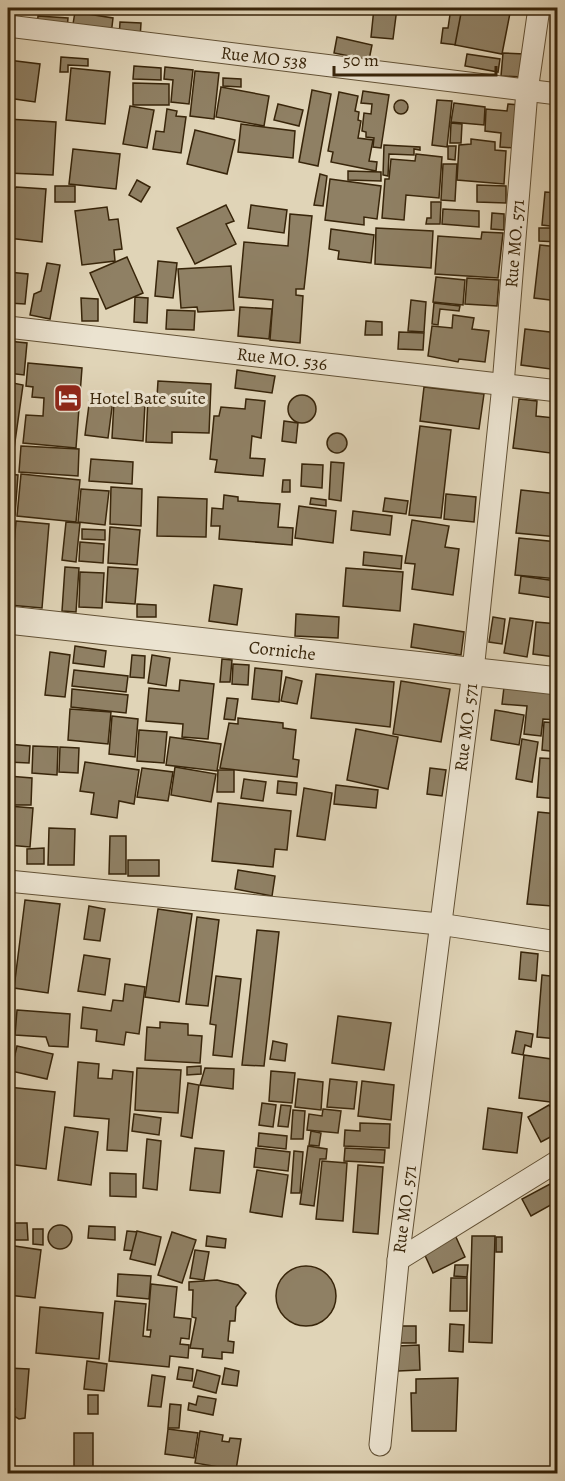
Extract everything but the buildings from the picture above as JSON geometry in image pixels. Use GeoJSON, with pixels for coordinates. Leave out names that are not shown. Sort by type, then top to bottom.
{"type":"FeatureCollection","features":[{"type":"Feature","properties":{"kind":"street","name":"Rue MO. 571"},"geometry":{"type":"LineString","coordinates":[[380,1445],[398,1260],[472,671],[503,385],[527,91],[540,8]]}},
{"type":"Feature","properties":{"kind":"street","name":"Rue MO 538"},"geometry":{"type":"LineString","coordinates":[[8,27],[558,94]]}},
{"type":"Feature","properties":{"kind":"street","name":"Rue MO. 536"},"geometry":{"type":"LineString","coordinates":[[8,327],[558,391]]}},
{"type":"Feature","properties":{"kind":"street","name":"Corniche"},"geometry":{"type":"LineString","coordinates":[[8,620],[558,681]]}},
{"type":"Feature","properties":{"kind":"street"},"geometry":{"type":"LineString","coordinates":[[8,881],[439,924],[558,942]]}},
{"type":"Feature","properties":{"kind":"street"},"geometry":{"type":"LineString","coordinates":[[398,1260],[558,1161]]}},
{"type":"Feature","properties":{"kind":"place","name":"Hotel Bate suite"},"geometry":{"type":"Point","coordinates":[68,398]}}]}
